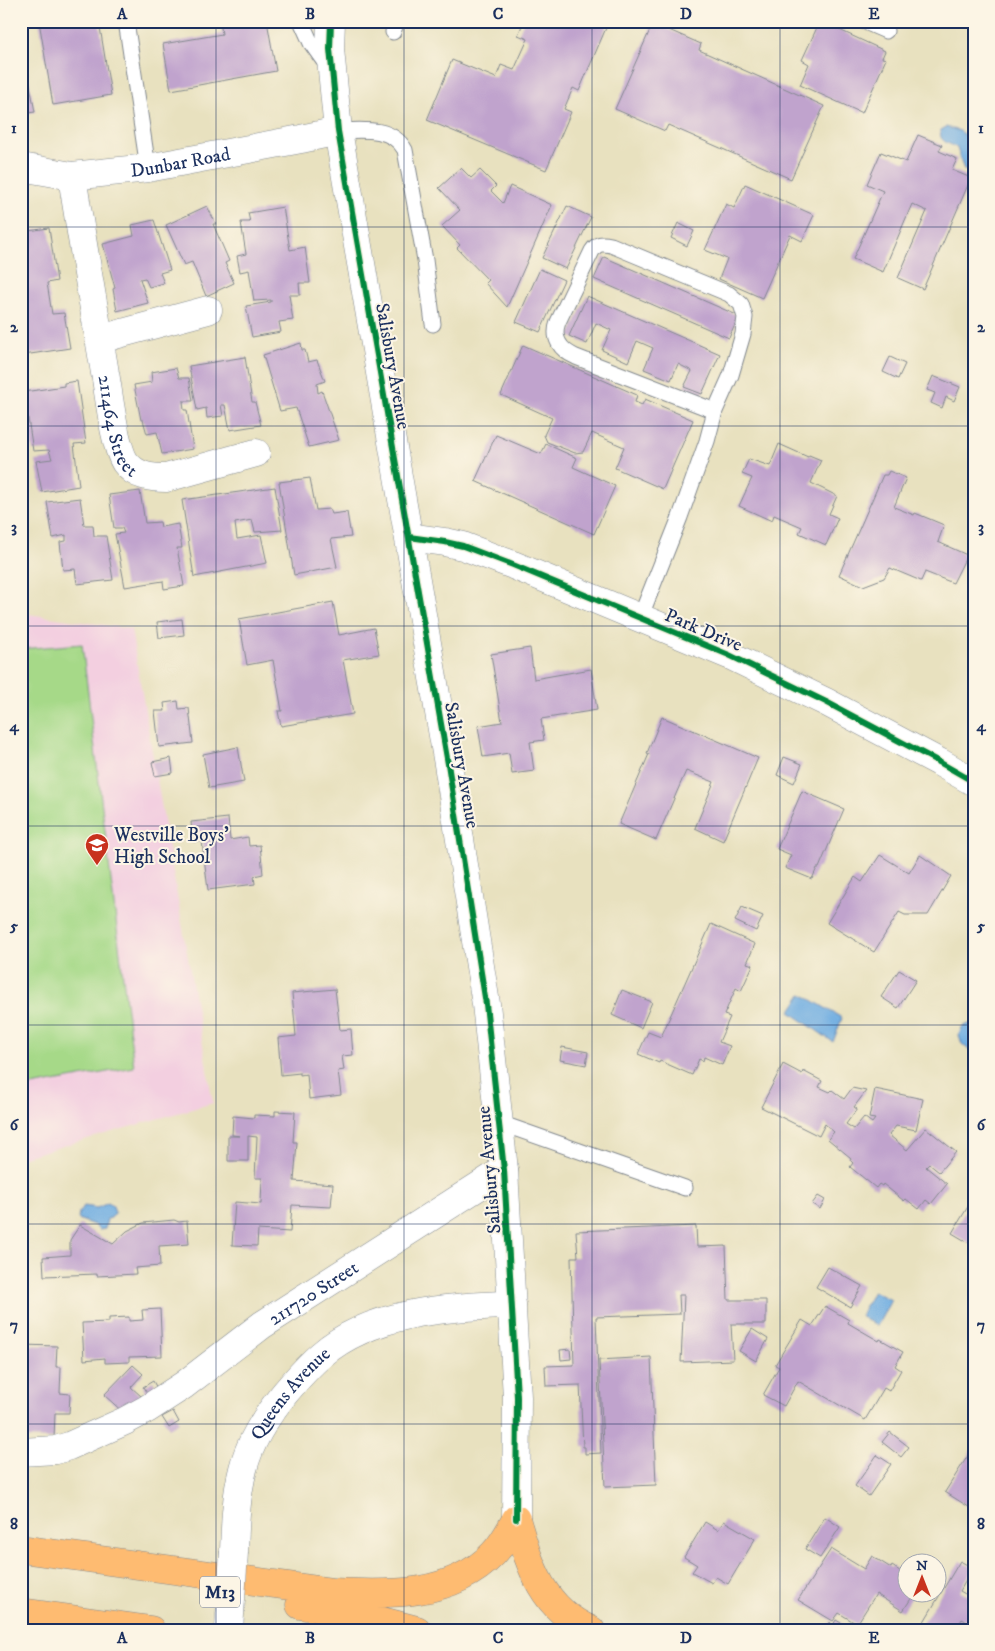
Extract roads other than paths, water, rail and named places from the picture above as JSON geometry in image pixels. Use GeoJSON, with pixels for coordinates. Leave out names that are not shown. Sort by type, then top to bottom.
{"type":"FeatureCollection","features":[{"type":"Feature","properties":{"kind":"highway"},"geometry":{"type":"LineString","coordinates":[[21,1549],[333,1592],[383,1594],[438,1587],[457,1580],[477,1568],[492,1555],[503,1542],[516,1519]]}},
{"type":"Feature","properties":{"kind":"highway"},"geometry":{"type":"LineString","coordinates":[[516,1519],[529,1563],[540,1586],[555,1604],[591,1630]]}},
{"type":"Feature","properties":{"kind":"highway","name":"M13"},"geometry":{"type":"LineString","coordinates":[[21,1567],[218,1592],[368,1617],[417,1630]]}},
{"type":"Feature","properties":{"kind":"highway"},"geometry":{"type":"LineString","coordinates":[[21,1612],[151,1630]]}},
{"type":"Feature","properties":{"kind":"street","name":"Salisbury Avenue"},"geometry":{"type":"LineString","coordinates":[[330,21],[330,49],[338,131],[448,764],[486,1004],[500,1123],[512,1305],[517,1397],[516,1519]]}},
{"type":"Feature","properties":{"kind":"street","name":"Dunbar Road"},"geometry":{"type":"LineString","coordinates":[[21,168],[72,176],[148,168],[338,131]]}},
{"type":"Feature","properties":{"kind":"street","name":"211464 Street"},"geometry":{"type":"LineString","coordinates":[[72,176],[120,453],[133,470],[143,476],[154,478],[166,478],[256,453]]}},
{"type":"Feature","properties":{"kind":"street"},"geometry":{"type":"LineString","coordinates":[[100,340],[208,310]]}},
{"type":"Feature","properties":{"kind":"street","name":"Park Drive"},"geometry":{"type":"LineString","coordinates":[[409,537],[463,546],[729,655],[826,702],[974,782]]}},
{"type":"Feature","properties":{"kind":"street","name":"211720 Street"},"geometry":{"type":"LineString","coordinates":[[21,1452],[56,1450],[125,1421],[184,1385],[262,1325],[504,1170]]}},
{"type":"Feature","properties":{"kind":"street","name":"Queens Avenue"},"geometry":{"type":"LineString","coordinates":[[229,1630],[237,1498],[243,1468],[255,1436],[274,1406],[300,1375],[322,1354],[372,1326],[409,1315],[476,1306],[512,1305]]}},
{"type":"Feature","properties":{"kind":"lane"},"geometry":{"type":"LineString","coordinates":[[126,21],[148,168]]}},
{"type":"Feature","properties":{"kind":"lane"},"geometry":{"type":"LineString","coordinates":[[301,21],[311,43],[333,74]]}},
{"type":"Feature","properties":{"kind":"lane"},"geometry":{"type":"LineString","coordinates":[[863,21],[886,31]]}},
{"type":"Feature","properties":{"kind":"lane"},"geometry":{"type":"LineString","coordinates":[[338,131],[367,130],[379,132],[396,138],[405,150],[433,324]]}},
{"type":"Feature","properties":{"kind":"lane"},"geometry":{"type":"LineString","coordinates":[[640,618],[680,517],[716,411],[732,375],[745,317],[741,304],[729,294],[624,250],[605,244],[598,245],[592,252],[558,322],[556,332],[560,346],[568,354],[716,411]]}},
{"type":"Feature","properties":{"kind":"lane"},"geometry":{"type":"LineString","coordinates":[[500,1123],[685,1188]]}},
{"type":"Feature","properties":{"kind":"water"},"geometry":{"type":"Polygon","coordinates":[[[946,127],[960,131],[974,143],[974,170],[972,172],[964,170],[957,148],[942,139],[941,130],[946,127]]]}},
{"type":"Feature","properties":{"kind":"water"},"geometry":{"type":"Polygon","coordinates":[[[802,994],[842,1018],[833,1042],[790,1012],[802,994]]]}},
{"type":"Feature","properties":{"kind":"water"},"geometry":{"type":"Polygon","coordinates":[[[974,1024],[974,1054],[962,1044],[959,1035],[962,1027],[974,1024]]]}},
{"type":"Feature","properties":{"kind":"water"},"geometry":{"type":"Polygon","coordinates":[[[108,1203],[113,1206],[115,1213],[111,1218],[107,1219],[105,1229],[99,1230],[94,1225],[78,1219],[79,1212],[84,1206],[97,1208],[108,1203]]]}},
{"type":"Feature","properties":{"kind":"water"},"geometry":{"type":"Polygon","coordinates":[[[873,1291],[891,1300],[877,1326],[860,1316],[873,1291]]]}},
{"type":"Feature","properties":{"kind":"place","name":"Westville Boys' High School"},"geometry":{"type":"Point","coordinates":[97,866]}}]}
